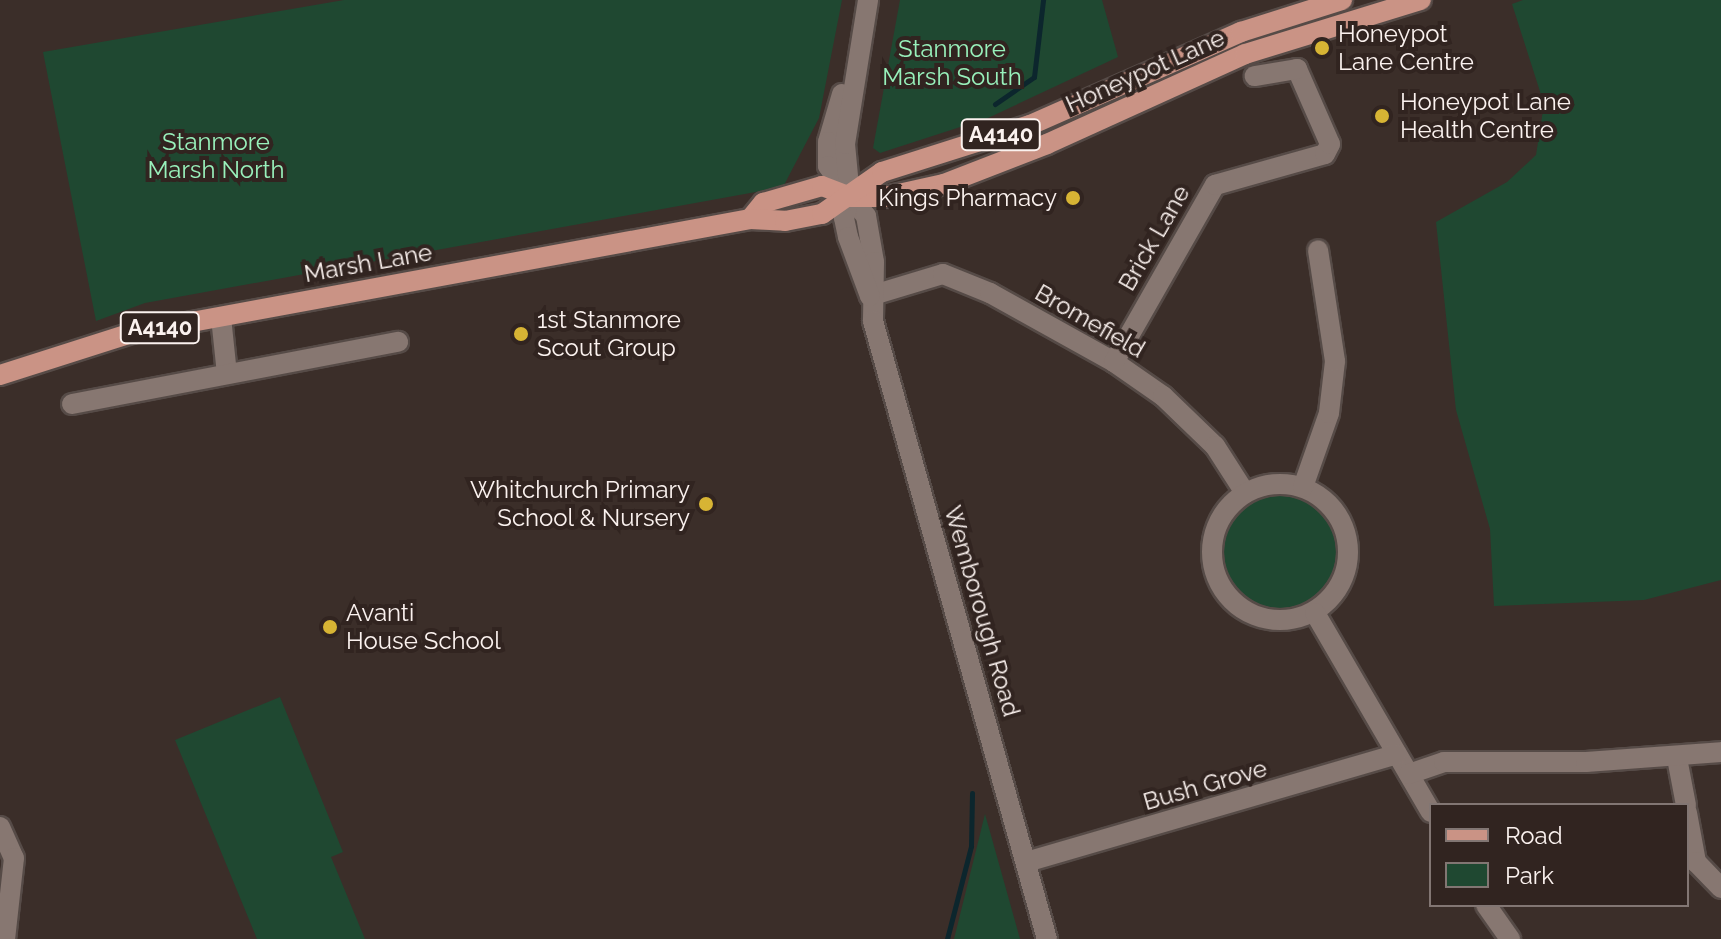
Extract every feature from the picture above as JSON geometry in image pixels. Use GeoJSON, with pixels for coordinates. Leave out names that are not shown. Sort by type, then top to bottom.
{"type":"FeatureCollection","features":[{"type":"Feature","properties":{"kind":"main road","name":"Honeypot Lane"},"geometry":{"type":"LineString","coordinates":[[850,197],[882,172],[1030,125],[1241,32],[1342,0]]}},
{"type":"Feature","properties":{"kind":"main road","name":"Honeypot Lane"},"geometry":{"type":"LineString","coordinates":[[850,197],[885,197],[944,184],[1047,144],[1245,54],[1421,0]]}},
{"type":"Feature","properties":{"kind":"main road","name":"Marsh Lane"},"geometry":{"type":"LineString","coordinates":[[0,375],[73,348],[221,317],[750,219],[785,221],[822,214],[850,197]]}},
{"type":"Feature","properties":{"kind":"street","name":"Wemborough Road"},"geometry":{"type":"LineString","coordinates":[[868,0],[845,144],[850,197],[844,218],[870,296],[1047,939]]}},
{"type":"Feature","properties":{"kind":"street","name":"Brick Lane"},"geometry":{"type":"LineString","coordinates":[[1114,362],[1215,185],[1325,154],[1330,144],[1306,79],[1297,69],[1255,76]]}},
{"type":"Feature","properties":{"kind":"street"},"geometry":{"type":"LineString","coordinates":[[1303,487],[1329,413],[1335,361],[1318,250]]}},
{"type":"Feature","properties":{"kind":"street","name":"Bromefield"},"geometry":{"type":"LineString","coordinates":[[870,296],[932,276],[960,277],[1114,362],[1163,396],[1215,446],[1245,493]]}},
{"type":"Feature","properties":{"kind":"street"},"geometry":{"type":"LineString","coordinates":[[221,317],[227,374]]}},
{"type":"Feature","properties":{"kind":"street"},"geometry":{"type":"LineString","coordinates":[[72,404],[398,342]]}},
{"type":"Feature","properties":{"kind":"street"},"geometry":{"type":"LineString","coordinates":[[1266,483],[1303,487],[1326,501],[1347,540],[1346,572],[1332,599],[1315,613],[1265,619],[1235,606],[1217,581],[1212,552],[1216,522],[1245,493],[1266,483]]}},
{"type":"Feature","properties":{"kind":"street"},"geometry":{"type":"LineString","coordinates":[[1315,613],[1429,809]]}},
{"type":"Feature","properties":{"kind":"street"},"geometry":{"type":"LineString","coordinates":[[1409,774],[1444,762],[1677,758],[1721,752]]}},
{"type":"Feature","properties":{"kind":"street","name":"Bush Grove"},"geometry":{"type":"LineString","coordinates":[[1026,862],[1397,754]]}},
{"type":"Feature","properties":{"kind":"street"},"geometry":{"type":"LineString","coordinates":[[1677,758],[1686,803]]}},
{"type":"Feature","properties":{"kind":"street"},"geometry":{"type":"LineString","coordinates":[[1689,824],[1696,862],[1721,888]]}},
{"type":"Feature","properties":{"kind":"street"},"geometry":{"type":"LineString","coordinates":[[0,827],[14,858],[5,939]]}},
{"type":"Feature","properties":{"kind":"street"},"geometry":{"type":"LineString","coordinates":[[1487,907],[1498,935]]}},
{"type":"Feature","properties":{"kind":"green space","name":"Stanmore Marsh North"},"geometry":{"type":"Polygon","coordinates":[[[344,0],[842,0],[819,118],[783,187],[145,303],[96,321],[43,52],[344,0]]]}},
{"type":"Feature","properties":{"kind":"green space","name":"Stanmore Marsh South"},"geometry":{"type":"Polygon","coordinates":[[[900,0],[1102,0],[1118,57],[988,118],[880,153],[873,148],[900,0]]]}},
{"type":"Feature","properties":{"kind":"green space"},"geometry":{"type":"Polygon","coordinates":[[[1523,0],[1721,0],[1721,580],[1644,600],[1494,606],[1490,529],[1456,410],[1436,222],[1507,182],[1536,155],[1544,104],[1512,4],[1523,0]]]}},
{"type":"Feature","properties":{"kind":"green space"},"geometry":{"type":"Polygon","coordinates":[[[1279,490],[1302,495],[1322,508],[1335,528],[1340,551],[1335,574],[1322,594],[1302,607],[1279,612],[1256,607],[1236,594],[1223,574],[1218,551],[1223,528],[1236,508],[1256,495],[1279,490]]]}},
{"type":"Feature","properties":{"kind":"green space"},"geometry":{"type":"Polygon","coordinates":[[[280,697],[343,852],[331,857],[365,939],[257,939],[175,740],[280,697]]]}},
{"type":"Feature","properties":{"kind":"green space"},"geometry":{"type":"Polygon","coordinates":[[[985,814],[1020,939],[954,939],[985,814]]]}},
{"type":"Feature","properties":{"kind":"waterway"},"geometry":{"type":"LineString","coordinates":[[995,104],[1034,77],[1043,0]]}},
{"type":"Feature","properties":{"kind":"waterway"},"geometry":{"type":"LineString","coordinates":[[947,939],[971,846],[972,793]]}},
{"type":"Feature","properties":{"kind":"place","name":"Honeypot Lane Centre"},"geometry":{"type":"Point","coordinates":[1322,48]}},
{"type":"Feature","properties":{"kind":"place","name":"Honeypot Lane Health Centre"},"geometry":{"type":"Point","coordinates":[1382,116]}},
{"type":"Feature","properties":{"kind":"place","name":"Kings Pharmacy"},"geometry":{"type":"Point","coordinates":[1073,198]}},
{"type":"Feature","properties":{"kind":"place","name":"1st Stanmore Scout Group"},"geometry":{"type":"Point","coordinates":[521,334]}},
{"type":"Feature","properties":{"kind":"place","name":"Whitchurch Primary School & Nursery"},"geometry":{"type":"Point","coordinates":[706,504]}},
{"type":"Feature","properties":{"kind":"place","name":"Avanti House School"},"geometry":{"type":"Point","coordinates":[330,627]}}]}
